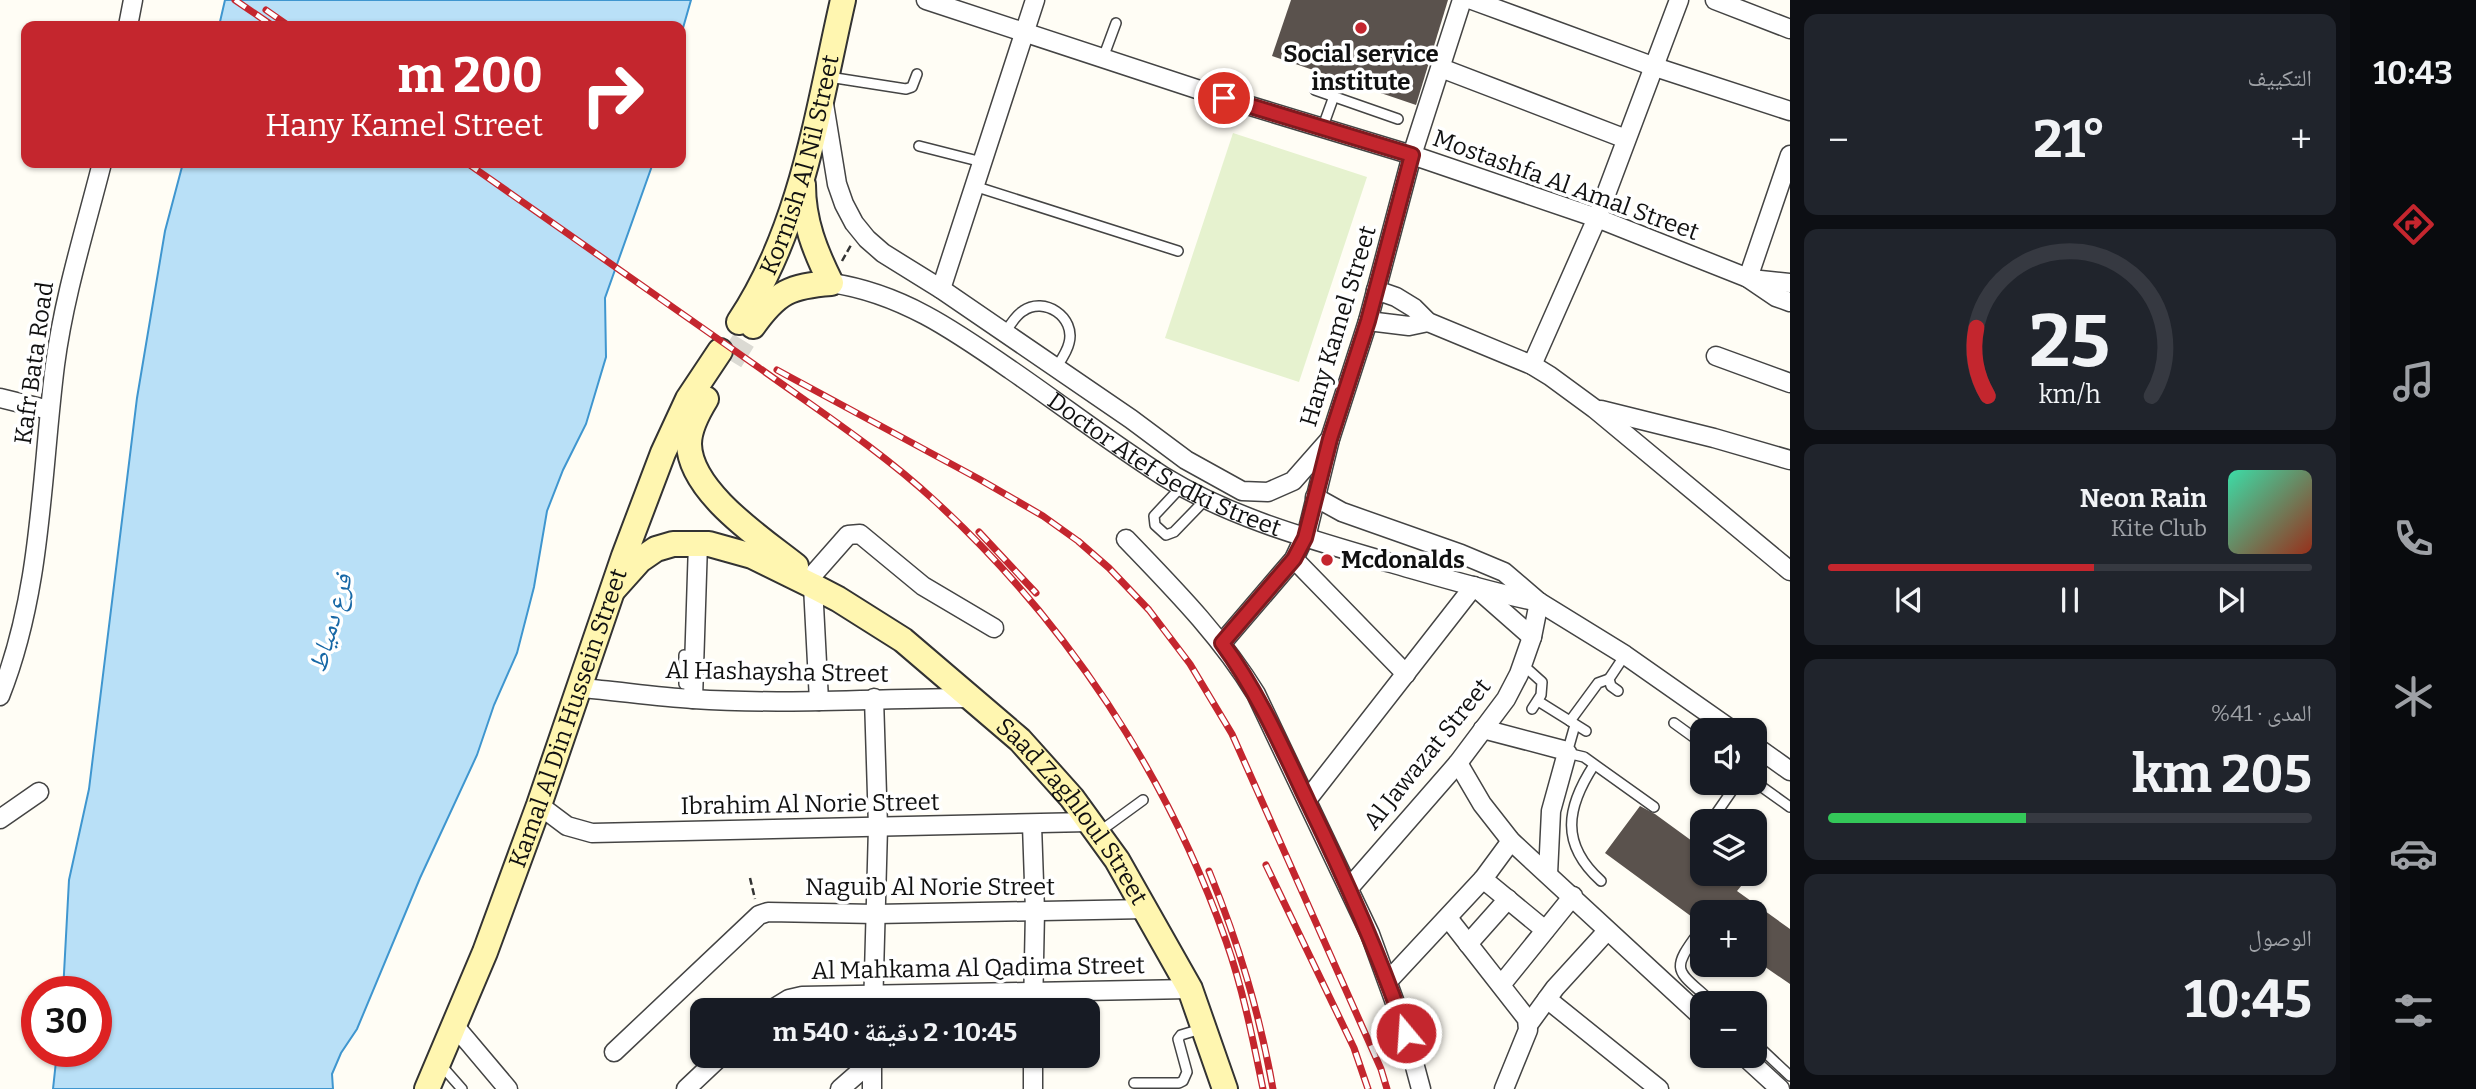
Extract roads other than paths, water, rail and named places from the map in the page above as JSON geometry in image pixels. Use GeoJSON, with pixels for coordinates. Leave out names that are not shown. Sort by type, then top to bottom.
{"type":"FeatureCollection","features":[{"type":"Feature","properties":{"kind":"main road","name":"Kornish Al Nil Street"},"geometry":{"type":"LineString","coordinates":[[744,326],[781,243],[803,170],[843,0]]}},
{"type":"Feature","properties":{"kind":"main road"},"geometry":{"type":"LineString","coordinates":[[803,170],[803,200],[808,229],[817,257],[831,283]]}},
{"type":"Feature","properties":{"kind":"main road","name":"Doctor Atef Sedki Street"},"geometry":{"type":"LineString","coordinates":[[744,326],[786,292],[803,285],[831,283]]}},
{"type":"Feature","properties":{"kind":"main road","name":"Saad Zaghloul Street"},"geometry":{"type":"LineString","coordinates":[[726,356],[699,411],[689,442],[691,456],[708,489],[812,582],[903,640],[973,698],[1020,740],[1072,798],[1117,860],[1190,989],[1206,1028],[1225,1089]]}},
{"type":"Feature","properties":{"kind":"main road","name":"Kamal Al Din Hussein Street"},"geometry":{"type":"LineString","coordinates":[[427,1089],[485,952],[581,688],[640,512],[675,424],[688,399],[726,356]]}},
{"type":"Feature","properties":{"kind":"main road","name":"Saad Zaghloul Street"},"geometry":{"type":"LineString","coordinates":[[614,589],[640,560],[656,549],[673,544],[698,543],[734,549],[812,582]]}},
{"type":"Feature","properties":{"kind":"street"},"geometry":{"type":"LineString","coordinates":[[129,21],[133,0]]}},
{"type":"Feature","properties":{"kind":"street","name":"Mostashfa Al Amal Street"},"geometry":{"type":"LineString","coordinates":[[926,0],[1322,129],[1412,155],[1597,218],[1748,278],[1776,297],[1790,302]]}},
{"type":"Feature","properties":{"kind":"street"},"geometry":{"type":"LineString","coordinates":[[941,289],[1035,0]]}},
{"type":"Feature","properties":{"kind":"street","name":"Hany Kamel Street"},"geometry":{"type":"LineString","coordinates":[[1222,643],[1294,559],[1305,538],[1330,439],[1368,321],[1412,155],[1462,0]]}},
{"type":"Feature","properties":{"kind":"street"},"geometry":{"type":"LineString","coordinates":[[1472,0],[1655,67],[1790,111]]}},
{"type":"Feature","properties":{"kind":"street"},"geometry":{"type":"LineString","coordinates":[[1532,365],[1597,218],[1679,0]]}},
{"type":"Feature","properties":{"kind":"street"},"geometry":{"type":"LineString","coordinates":[[1715,0],[1790,29]]}},
{"type":"Feature","properties":{"kind":"street"},"geometry":{"type":"LineString","coordinates":[[1441,68],[1626,139]]}},
{"type":"Feature","properties":{"kind":"street","name":"Doctor Atef Sedki Street"},"geometry":{"type":"LineString","coordinates":[[824,84],[837,184],[844,204],[859,229],[883,253],[941,289],[1131,419],[1186,460],[1242,491],[1258,493],[1277,490],[1298,475],[1330,439]]}},
{"type":"Feature","properties":{"kind":"street"},"geometry":{"type":"LineString","coordinates":[[1748,278],[1790,155]]}},
{"type":"Feature","properties":{"kind":"street","name":"Kafr Bata Road"},"geometry":{"type":"LineString","coordinates":[[0,696],[18,644],[30,592],[55,361],[73,265],[101,168]]}},
{"type":"Feature","properties":{"kind":"street","name":"Mostashfa Al Amal Street"},"geometry":{"type":"LineString","coordinates":[[1748,278],[1790,283]]}},
{"type":"Feature","properties":{"kind":"street","name":"Doctor Atef Sedki Street"},"geometry":{"type":"LineString","coordinates":[[831,283],[848,285],[887,298],[950,327],[1163,475],[1206,499],[1305,538],[1539,602]]}},
{"type":"Feature","properties":{"kind":"street"},"geometry":{"type":"LineString","coordinates":[[1376,290],[1396,297],[1414,308],[1429,323],[1532,365],[1595,409],[1790,571]]}},
{"type":"Feature","properties":{"kind":"street"},"geometry":{"type":"LineString","coordinates":[[1368,321],[1390,325],[1429,323]]}},
{"type":"Feature","properties":{"kind":"street"},"geometry":{"type":"LineString","coordinates":[[1716,356],[1790,383]]}},
{"type":"Feature","properties":{"kind":"street"},"geometry":{"type":"LineString","coordinates":[[0,398],[49,410]]}},
{"type":"Feature","properties":{"kind":"street"},"geometry":{"type":"LineString","coordinates":[[1595,409],[1790,460]]}},
{"type":"Feature","properties":{"kind":"street"},"geometry":{"type":"LineString","coordinates":[[1206,499],[1222,482]]}},
{"type":"Feature","properties":{"kind":"street","name":"Doctor Atef Sedki Street"},"geometry":{"type":"LineString","coordinates":[[1315,497],[1342,512],[1504,572],[1539,602]]}},
{"type":"Feature","properties":{"kind":"street"},"geometry":{"type":"LineString","coordinates":[[819,701],[812,582],[848,534],[860,534],[923,586],[994,628]]}},
{"type":"Feature","properties":{"kind":"street"},"geometry":{"type":"LineString","coordinates":[[1126,539],[1203,619],[1256,694],[1349,888],[1388,981],[1421,1089]]}},
{"type":"Feature","properties":{"kind":"street"},"geometry":{"type":"LineString","coordinates":[[689,682],[698,543]]}},
{"type":"Feature","properties":{"kind":"street"},"geometry":{"type":"LineString","coordinates":[[1294,559],[1406,674]]}},
{"type":"Feature","properties":{"kind":"street"},"geometry":{"type":"LineString","coordinates":[[1307,800],[1474,586],[1532,636]]}},
{"type":"Feature","properties":{"kind":"street"},"geometry":{"type":"LineString","coordinates":[[1539,602],[1625,655],[1715,718]]}},
{"type":"Feature","properties":{"kind":"street","name":"Al Jawazat Street"},"geometry":{"type":"LineString","coordinates":[[1349,888],[1458,763],[1506,699],[1532,636],[1539,602]]}},
{"type":"Feature","properties":{"kind":"street","name":"Al Hashaysha Street"},"geometry":{"type":"LineString","coordinates":[[581,688],[689,682],[819,701],[973,698]]}},
{"type":"Feature","properties":{"kind":"street"},"geometry":{"type":"LineString","coordinates":[[873,998],[878,827],[874,698]]}},
{"type":"Feature","properties":{"kind":"street"},"geometry":{"type":"LineString","coordinates":[[1483,729],[1567,753],[1551,811],[1548,874]]}},
{"type":"Feature","properties":{"kind":"street"},"geometry":{"type":"LineString","coordinates":[[1767,755],[1790,771]]}},
{"type":"Feature","properties":{"kind":"street"},"geometry":{"type":"LineString","coordinates":[[1458,763],[1482,804],[1511,841],[1690,1006]]}},
{"type":"Feature","properties":{"kind":"street"},"geometry":{"type":"LineString","coordinates":[[0,819],[39,792]]}},
{"type":"Feature","properties":{"kind":"street","name":"Ibrahim Al Norie Street"},"geometry":{"type":"LineString","coordinates":[[539,805],[567,826],[592,833],[1032,825],[1093,827]]}},
{"type":"Feature","properties":{"kind":"street"},"geometry":{"type":"LineString","coordinates":[[1032,825],[1035,911],[1033,998]]}},
{"type":"Feature","properties":{"kind":"street"},"geometry":{"type":"LineString","coordinates":[[1388,981],[1483,879],[1511,841]]}},
{"type":"Feature","properties":{"kind":"street"},"geometry":{"type":"LineString","coordinates":[[1483,879],[1545,930]]}},
{"type":"Feature","properties":{"kind":"street"},"geometry":{"type":"LineString","coordinates":[[1501,985],[1573,896]]}},
{"type":"Feature","properties":{"kind":"street"},"geometry":{"type":"LineString","coordinates":[[1468,944],[1508,899]]}},
{"type":"Feature","properties":{"kind":"street","name":"Naguib Al Norie Street"},"geometry":{"type":"LineString","coordinates":[[614,1052],[759,915],[775,911],[876,914],[1146,909]]}},
{"type":"Feature","properties":{"kind":"street"},"geometry":{"type":"LineString","coordinates":[[1448,918],[1524,1014],[1528,1025]]}},
{"type":"Feature","properties":{"kind":"street"},"geometry":{"type":"LineString","coordinates":[[1504,1089],[1528,1025],[1547,999],[1607,931]]}},
{"type":"Feature","properties":{"kind":"street","name":"Al Mahkama Al Qadima Street"},"geometry":{"type":"LineString","coordinates":[[1072,998],[1190,989]]}},
{"type":"Feature","properties":{"kind":"street","name":"Al Mahkama Al Qadima Street"},"geometry":{"type":"LineString","coordinates":[[793,998],[826,998]]}},
{"type":"Feature","properties":{"kind":"street"},"geometry":{"type":"LineString","coordinates":[[1547,999],[1659,1089]]}},
{"type":"Feature","properties":{"kind":"street"},"geometry":{"type":"LineString","coordinates":[[454,1025],[508,1089]]}},
{"type":"Feature","properties":{"kind":"street"},"geometry":{"type":"LineString","coordinates":[[687,1089],[709,1068]]}},
{"type":"Feature","properties":{"kind":"street"},"geometry":{"type":"LineString","coordinates":[[839,1089],[861,1068]]}},
{"type":"Feature","properties":{"kind":"street"},"geometry":{"type":"LineString","coordinates":[[872,1068],[872,1089]]}},
{"type":"Feature","properties":{"kind":"street"},"geometry":{"type":"LineString","coordinates":[[1033,1068],[1033,1089]]}},
{"type":"Feature","properties":{"kind":"street"},"geometry":{"type":"LineString","coordinates":[[1759,1068],[1781,1085]]}},
{"type":"Feature","properties":{"kind":"lane"},"geometry":{"type":"LineString","coordinates":[[1103,58],[1115,23]]}},
{"type":"Feature","properties":{"kind":"lane"},"geometry":{"type":"LineString","coordinates":[[824,84],[906,89],[914,85],[917,74]]}},
{"type":"Feature","properties":{"kind":"lane"},"geometry":{"type":"LineString","coordinates":[[1315,90],[1398,119]]}},
{"type":"Feature","properties":{"kind":"lane"},"geometry":{"type":"LineString","coordinates":[[1322,129],[1334,96]]}},
{"type":"Feature","properties":{"kind":"lane"},"geometry":{"type":"LineString","coordinates":[[919,146],[982,162]]}},
{"type":"Feature","properties":{"kind":"lane"},"geometry":{"type":"LineString","coordinates":[[975,186],[1178,251]]}},
{"type":"Feature","properties":{"kind":"lane"},"geometry":{"type":"LineString","coordinates":[[1004,333],[1024,310],[1035,306],[1057,311],[1066,320],[1070,330],[1070,342],[1056,368]]}},
{"type":"Feature","properties":{"kind":"lane"},"geometry":{"type":"LineString","coordinates":[[1182,486],[1154,516],[1155,525],[1166,535],[1174,532],[1206,499]]}},
{"type":"Feature","properties":{"kind":"lane"},"geometry":{"type":"LineString","coordinates":[[684,655],[689,682]]}},
{"type":"Feature","properties":{"kind":"lane"},"geometry":{"type":"LineString","coordinates":[[1625,655],[1608,679],[1598,683],[1573,723],[1567,753],[1584,757],[1654,807]]}},
{"type":"Feature","properties":{"kind":"lane"},"geometry":{"type":"LineString","coordinates":[[1522,664],[1542,682],[1544,689],[1535,705],[1586,731]]}},
{"type":"Feature","properties":{"kind":"lane"},"geometry":{"type":"LineString","coordinates":[[1608,679],[1611,686],[1618,691]]}},
{"type":"Feature","properties":{"kind":"lane"},"geometry":{"type":"LineString","coordinates":[[1674,723],[1690,735]]}},
{"type":"Feature","properties":{"kind":"lane"},"geometry":{"type":"LineString","coordinates":[[1594,765],[1580,787],[1572,813],[1575,848],[1585,867],[1601,881]]}},
{"type":"Feature","properties":{"kind":"lane"},"geometry":{"type":"LineString","coordinates":[[1767,791],[1790,807]]}},
{"type":"Feature","properties":{"kind":"lane"},"geometry":{"type":"LineString","coordinates":[[1093,827],[1143,800]]}},
{"type":"Feature","properties":{"kind":"lane"},"geometry":{"type":"LineString","coordinates":[[1690,945],[1680,959],[1680,967],[1683,975],[1700,991]]}},
{"type":"Feature","properties":{"kind":"lane"},"geometry":{"type":"LineString","coordinates":[[1134,1083],[1184,1081],[1187,1072],[1178,1039],[1181,1035],[1206,1028]]}},
{"type":"Feature","properties":{"kind":"lane"},"geometry":{"type":"LineString","coordinates":[[438,1062],[462,1089]]}},
{"type":"Feature","properties":{"kind":"lane"},"geometry":{"type":"LineString","coordinates":[[1767,1062],[1781,1085]]}},
{"type":"Feature","properties":{"kind":"water"},"geometry":{"type":"Polygon","coordinates":[[[225,0],[691,0],[685,21],[220,21],[225,0]]]}},
{"type":"Feature","properties":{"kind":"water","name":"فرع دمياط"},"geometry":{"type":"Polygon","coordinates":[[[182,168],[651,168],[605,298],[606,357],[586,424],[563,470],[547,511],[534,587],[517,653],[494,705],[477,755],[420,878],[357,1029],[341,1053],[332,1074],[333,1089],[53,1089],[55,1067],[112,1067],[112,976],[64,976],[69,880],[89,789],[137,398],[165,231],[182,168]]]}},
{"type":"Feature","properties":{"kind":"tunnel"},"geometry":{"type":"LineString","coordinates":[[731,361],[750,330]]}},
{"type":"Feature","properties":{"kind":"railway"},"geometry":{"type":"LineString","coordinates":[[235,0],[266,21]]}},
{"type":"Feature","properties":{"kind":"railway"},"geometry":{"type":"LineString","coordinates":[[266,10],[282,21]]}},
{"type":"Feature","properties":{"kind":"railway"},"geometry":{"type":"LineString","coordinates":[[474,168],[871,448],[935,501],[983,548],[1027,597],[1108,703],[1143,760],[1174,819],[1202,879],[1232,959],[1263,1089]]}},
{"type":"Feature","properties":{"kind":"railway"},"geometry":{"type":"LineString","coordinates":[[777,370],[1043,516],[1109,568],[1149,610],[1190,664],[1232,734],[1381,1069],[1387,1089]]}},
{"type":"Feature","properties":{"kind":"railway"},"geometry":{"type":"LineString","coordinates":[[979,532],[1036,593]]}},
{"type":"Feature","properties":{"kind":"railway"},"geometry":{"type":"LineString","coordinates":[[1266,865],[1354,1048],[1368,1089]]}},
{"type":"Feature","properties":{"kind":"railway"},"geometry":{"type":"LineString","coordinates":[[1209,871],[1247,978],[1273,1089]]}},
{"type":"Feature","properties":{"kind":"place","name":"Social service institute"},"geometry":{"type":"Point","coordinates":[1361,28]}},
{"type":"Feature","properties":{"kind":"place","name":"Mcdonalds"},"geometry":{"type":"Point","coordinates":[1327,560]}}]}
